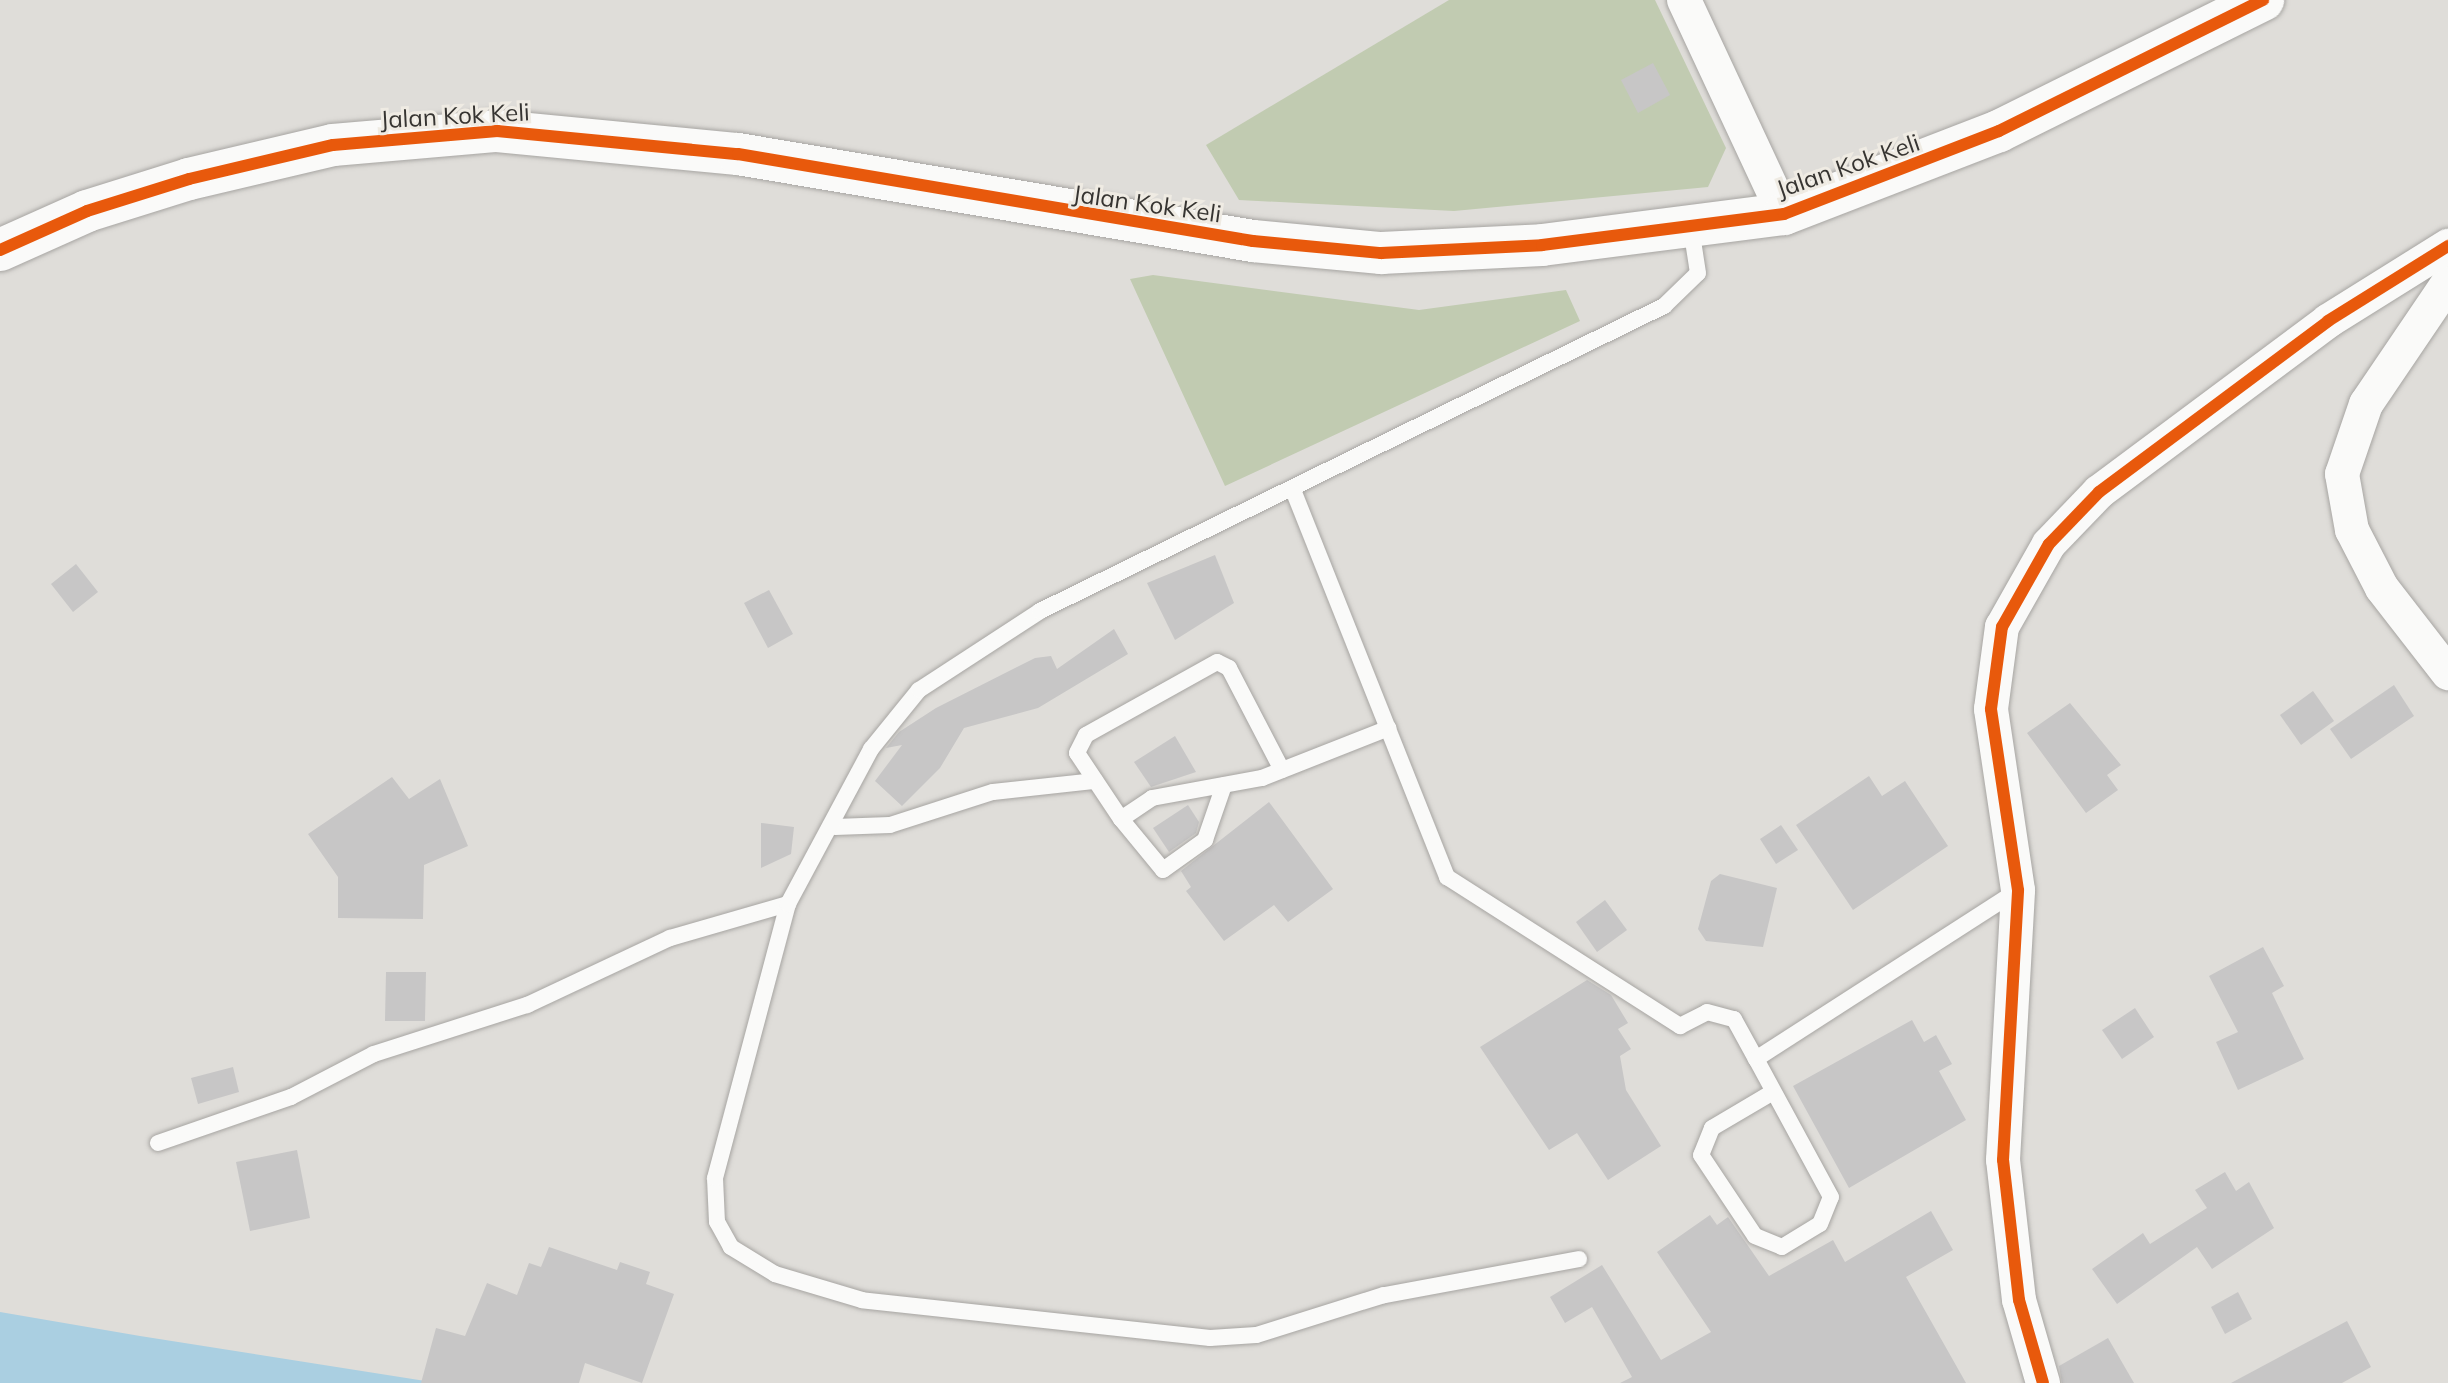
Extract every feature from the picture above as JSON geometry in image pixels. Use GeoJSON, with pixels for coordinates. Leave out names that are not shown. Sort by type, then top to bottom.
{"type":"FeatureCollection","features":[{"type":"Feature","properties":{"kind":"street"},"geometry":{"type":"LineString","coordinates":[[1684,0],[1784,214]]}},
{"type":"Feature","properties":{"kind":"street","name":"Jalan Kok Keli"},"geometry":{"type":"LineString","coordinates":[[0,250],[87,211],[189,179],[333,145],[497,131],[738,154],[1104,221],[1381,253],[1542,245],[1784,214],[1999,131],[2263,0]]}},
{"type":"Feature","properties":{"kind":"street"},"geometry":{"type":"LineString","coordinates":[[2043,1383],[2019,1300],[2002,1137],[2018,890],[1991,709],[1993,664],[2024,579],[2099,492],[2328,321],[2448,246]]}},
{"type":"Feature","properties":{"kind":"street"},"geometry":{"type":"LineString","coordinates":[[2448,283],[2366,404],[2342,474],[2352,530],[2382,588],[2448,673]]}},
{"type":"Feature","properties":{"kind":"lane"},"geometry":{"type":"LineString","coordinates":[[1579,1259],[1384,1295],[1231,1338],[862,1300],[775,1274],[731,1247],[717,1222],[715,1178],[788,904],[835,827],[871,749],[919,690],[992,636],[1664,306],[1698,273],[1691,226]]}},
{"type":"Feature","properties":{"kind":"lane"},"geometry":{"type":"LineString","coordinates":[[1293,490],[1447,877],[1680,1026],[1707,1012],[1734,1019],[1831,1197],[1820,1224],[1782,1247],[1755,1236],[1701,1155],[1712,1128],[1773,1092]]}},
{"type":"Feature","properties":{"kind":"lane"},"geometry":{"type":"LineString","coordinates":[[1224,785],[1205,840],[1163,870],[1121,819],[1077,753],[1086,735],[1205,662],[1229,668],[1282,770]]}},
{"type":"Feature","properties":{"kind":"lane"},"geometry":{"type":"LineString","coordinates":[[1121,819],[1152,798],[1224,785],[1282,770],[1389,728]]}},
{"type":"Feature","properties":{"kind":"lane"},"geometry":{"type":"LineString","coordinates":[[835,827],[890,825],[993,792],[1095,781]]}},
{"type":"Feature","properties":{"kind":"lane"},"geometry":{"type":"LineString","coordinates":[[1756,1059],[2018,890]]}},
{"type":"Feature","properties":{"kind":"lane"},"geometry":{"type":"LineString","coordinates":[[158,1143],[291,1097],[374,1054],[527,1005],[670,938],[788,904]]}},
{"type":"Feature","properties":{"kind":"green space"},"geometry":{"type":"Polygon","coordinates":[[[1449,0],[1655,0],[1726,148],[1708,187],[1454,211],[1239,200],[1206,145],[1449,0]]]}},
{"type":"Feature","properties":{"kind":"green space"},"geometry":{"type":"Polygon","coordinates":[[[1153,275],[1419,310],[1566,290],[1580,321],[1225,486],[1130,279],[1153,275]]]}},
{"type":"Feature","properties":{"kind":"water"},"geometry":{"type":"Polygon","coordinates":[[[0,1312],[140,1336],[438,1383],[0,1383],[0,1312]]]}},
{"type":"Feature","properties":{"kind":"building"},"geometry":{"type":"Polygon","coordinates":[[[1653,63],[1670,95],[1638,113],[1621,80],[1653,63]]]}},
{"type":"Feature","properties":{"kind":"building"},"geometry":{"type":"Polygon","coordinates":[[[1215,555],[1234,603],[1175,640],[1147,583],[1215,555]]]}},
{"type":"Feature","properties":{"kind":"building"},"geometry":{"type":"Polygon","coordinates":[[[76,564],[98,592],[73,612],[51,584],[76,564]]]}},
{"type":"Feature","properties":{"kind":"building"},"geometry":{"type":"Polygon","coordinates":[[[769,590],[793,634],[768,648],[744,603],[769,590]]]}},
{"type":"Feature","properties":{"kind":"building"},"geometry":{"type":"Polygon","coordinates":[[[1114,629],[1128,654],[1038,708],[964,728],[940,768],[902,806],[875,781],[902,745],[886,748],[899,732],[936,708],[1035,658],[1051,656],[1057,669],[1114,629]]]}},
{"type":"Feature","properties":{"kind":"building"},"geometry":{"type":"Polygon","coordinates":[[[2394,685],[2414,716],[2351,759],[2330,729],[2394,685]]]}},
{"type":"Feature","properties":{"kind":"building"},"geometry":{"type":"Polygon","coordinates":[[[2313,691],[2334,721],[2301,745],[2280,715],[2313,691]]]}},
{"type":"Feature","properties":{"kind":"building"},"geometry":{"type":"Polygon","coordinates":[[[2070,703],[2121,765],[2107,775],[2118,790],[2086,813],[2027,733],[2070,703]]]}},
{"type":"Feature","properties":{"kind":"building"},"geometry":{"type":"Polygon","coordinates":[[[1175,736],[1196,772],[1151,787],[1134,762],[1175,736]]]}},
{"type":"Feature","properties":{"kind":"building"},"geometry":{"type":"Polygon","coordinates":[[[1869,776],[1882,796],[1905,781],[1948,846],[1853,910],[1796,825],[1869,776]]]}},
{"type":"Feature","properties":{"kind":"building"},"geometry":{"type":"Polygon","coordinates":[[[392,777],[409,799],[440,779],[468,846],[424,865],[423,919],[338,918],[338,877],[308,834],[392,777]]]}},
{"type":"Feature","properties":{"kind":"building"},"geometry":{"type":"Polygon","coordinates":[[[1269,802],[1333,889],[1288,922],[1274,905],[1224,941],[1186,891],[1191,887],[1181,871],[1269,802]]]}},
{"type":"Feature","properties":{"kind":"building"},"geometry":{"type":"Polygon","coordinates":[[[1188,805],[1199,822],[1196,833],[1169,852],[1153,828],[1188,805]]]}},
{"type":"Feature","properties":{"kind":"building"},"geometry":{"type":"Polygon","coordinates":[[[761,823],[794,827],[791,854],[761,868],[761,823]]]}},
{"type":"Feature","properties":{"kind":"building"},"geometry":{"type":"Polygon","coordinates":[[[1781,825],[1798,850],[1776,864],[1760,839],[1781,825]]]}},
{"type":"Feature","properties":{"kind":"building"},"geometry":{"type":"Polygon","coordinates":[[[1720,874],[1777,888],[1763,947],[1706,941],[1698,929],[1711,881],[1720,874]]]}},
{"type":"Feature","properties":{"kind":"building"},"geometry":{"type":"Polygon","coordinates":[[[1605,900],[1627,930],[1597,952],[1576,922],[1605,900]]]}},
{"type":"Feature","properties":{"kind":"building"},"geometry":{"type":"Polygon","coordinates":[[[2263,947],[2284,986],[2272,993],[2304,1059],[2238,1090],[2216,1042],[2238,1032],[2209,976],[2263,947]]]}},
{"type":"Feature","properties":{"kind":"building"},"geometry":{"type":"Polygon","coordinates":[[[386,972],[426,972],[425,1021],[385,1021],[386,972]]]}},
{"type":"Feature","properties":{"kind":"building"},"geometry":{"type":"Polygon","coordinates":[[[1587,980],[1611,995],[1628,1023],[1618,1029],[1631,1049],[1620,1056],[1626,1090],[1661,1146],[1608,1180],[1577,1133],[1549,1150],[1480,1047],[1587,980]]]}},
{"type":"Feature","properties":{"kind":"building"},"geometry":{"type":"Polygon","coordinates":[[[2135,1008],[2154,1037],[2122,1059],[2102,1030],[2135,1008]]]}},
{"type":"Feature","properties":{"kind":"building"},"geometry":{"type":"Polygon","coordinates":[[[1912,1020],[1924,1042],[1936,1035],[1952,1064],[1939,1071],[1966,1120],[1849,1188],[1793,1086],[1912,1020]]]}},
{"type":"Feature","properties":{"kind":"building"},"geometry":{"type":"Polygon","coordinates":[[[233,1067],[239,1092],[198,1104],[191,1078],[233,1067]]]}},
{"type":"Feature","properties":{"kind":"building"},"geometry":{"type":"Polygon","coordinates":[[[297,1150],[310,1218],[250,1231],[236,1162],[297,1150]]]}},
{"type":"Feature","properties":{"kind":"building"},"geometry":{"type":"Polygon","coordinates":[[[2225,1172],[2236,1191],[2249,1182],[2274,1228],[2212,1269],[2197,1247],[2117,1304],[2092,1269],[2143,1233],[2150,1244],[2207,1208],[2195,1190],[2225,1172]]]}},
{"type":"Feature","properties":{"kind":"building"},"geometry":{"type":"Polygon","coordinates":[[[1931,1211],[1953,1250],[1906,1277],[1966,1383],[1620,1383],[1632,1377],[1592,1307],[1565,1323],[1550,1297],[1602,1265],[1661,1360],[1711,1332],[1657,1252],[1710,1215],[1717,1225],[1728,1217],[1769,1276],[1833,1240],[1845,1262],[1931,1211]]]}},
{"type":"Feature","properties":{"kind":"building"},"geometry":{"type":"Polygon","coordinates":[[[549,1247],[617,1270],[620,1262],[650,1272],[646,1284],[674,1294],[642,1383],[585,1363],[579,1383],[421,1383],[436,1328],[465,1336],[487,1283],[517,1295],[529,1263],[541,1267],[549,1247]]]}},
{"type":"Feature","properties":{"kind":"building"},"geometry":{"type":"Polygon","coordinates":[[[2238,1292],[2252,1319],[2225,1334],[2211,1307],[2238,1292]]]}},
{"type":"Feature","properties":{"kind":"building"},"geometry":{"type":"Polygon","coordinates":[[[2347,1321],[2371,1367],[2342,1383],[2231,1383],[2347,1321]]]}},
{"type":"Feature","properties":{"kind":"building"},"geometry":{"type":"Polygon","coordinates":[[[2108,1338],[2134,1383],[2062,1383],[2059,1366],[2108,1338]]]}},
{"type":"Feature","properties":{"kind":"cycle path"},"geometry":{"type":"LineString","coordinates":[[0,250],[87,211],[189,179],[333,145],[497,131],[738,154],[1253,241],[1381,253],[1542,245],[1784,214],[1999,131],[2263,0]]}},
{"type":"Feature","properties":{"kind":"cycle path"},"geometry":{"type":"LineString","coordinates":[[2043,1383],[2019,1300],[2003,1160],[2018,890],[1991,709],[2002,627],[2049,544],[2099,492],[2328,321],[2448,246]]}}]}
